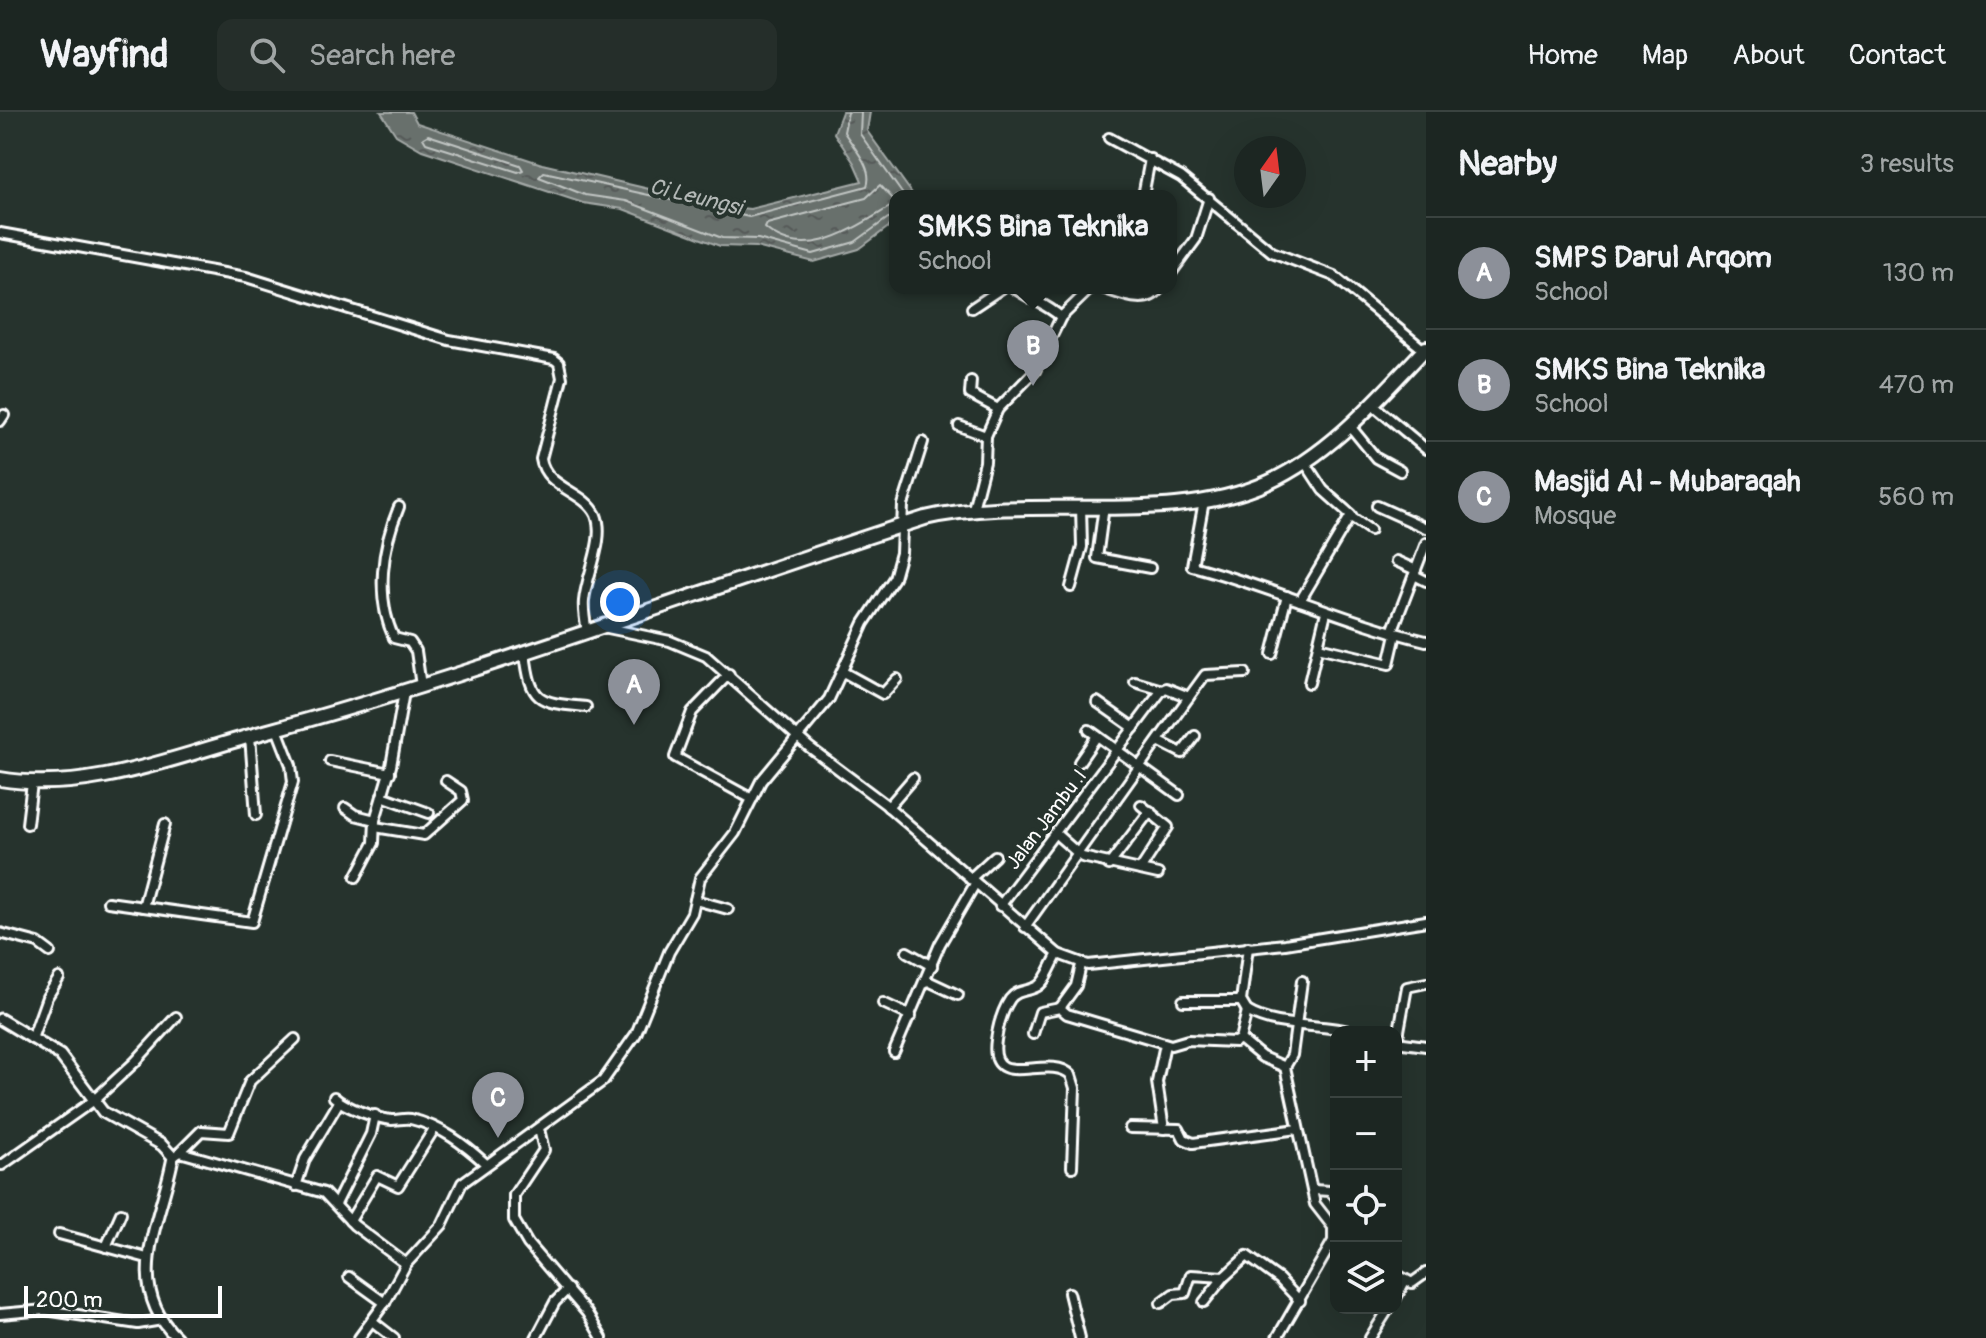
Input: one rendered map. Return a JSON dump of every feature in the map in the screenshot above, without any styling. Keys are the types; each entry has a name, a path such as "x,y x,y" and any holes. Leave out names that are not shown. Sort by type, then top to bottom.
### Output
{"main road":[{"path":"0,779 32,783 90,778 277,729 525,653 902,526 973,509 1204,501 1271,481 1304,461 1349,425 1425,349"}],"street":[{"path":"1109,138 1150,159 1209,198 1267,249 1334,276 1425,349"},
{"path":"1144,190 1150,159"},
{"path":"1177,265 1196,239 1209,198"},
{"path":"0,233 246,277 449,340 554,359 562,369 562,378 541,459 553,479 589,506 597,518 597,540 584,598 587,632"},
{"path":"972,308 993,294"},
{"path":"1022,294 1035,303 1045,304 1061,317"},
{"path":"973,509 985,462 986,436 998,409 1035,371 1061,317 1085,294"},
{"path":"1135,294 1151,298 1155,294"},
{"path":"971,381 970,394 998,409"},
{"path":"1372,404 1426,449"},
{"path":"1349,425 1376,458 1400,471"},
{"path":"959,426 986,436"},
{"path":"359,1338 385,1303 406,1264 442,1225 462,1183 585,1096 615,1066 642,1023 663,966 690,918 700,878 735,833 761,781 800,738 829,699 864,623 894,578 903,505 923,442"},
{"path":"1300,601 1351,517 1350,511 1317,483 1304,461"},
{"path":"1204,501 1192,566 1287,596 1326,612 1426,641"},
{"path":"1104,505 1097,558 1150,568"},
{"path":"1071,587 1082,547 1081,506"},
{"path":"1377,506 1426,528"},
{"path":"399,507 388,536 383,595 394,638 410,642 416,651 421,686"},
{"path":"1351,517 1370,530"},
{"path":"1318,647 1386,664 1392,662 1394,633 1426,544"},
{"path":"1396,561 1426,581"},
{"path":"1272,654 1287,596"},
{"path":"1309,683 1326,612"},
{"path":"603,627 689,648 729,674 800,738 888,807 1027,929 1058,954 1081,965 1248,947 1426,921"},
{"path":"525,653 529,685 536,696 551,704 586,707"},
{"path":"843,672 883,694 897,679"},
{"path":"1027,929 1205,675 1245,673"},
{"path":"729,674 692,712 675,757 752,799"},
{"path":"1135,682 1162,690 1166,688 1189,697"},
{"name":"Jalan Jambu .I","path":"1000,906 1162,690"},
{"path":"356,877 374,843 375,824 390,773 404,692"},
{"path":"1097,702 1134,728"},
{"path":"108,902 252,922 293,782 291,765 277,729"},
{"path":"1089,730 1143,766 1179,795"},
{"path":"250,736 256,815"},
{"path":"1079,762 1097,736"},
{"path":"1160,742 1182,753 1195,736"},
{"path":"330,761 390,773"},
{"path":"888,807 913,778"},
{"path":"345,808 375,824 424,835 463,800 461,791 446,781"},
{"path":"27,824 32,783"},
{"path":"382,796 429,813"},
{"path":"1140,870 1168,827 1141,805"},
{"path":"1109,865 1150,811"},
{"path":"143,907 165,824"},
{"path":"1056,834 1080,856 1158,874"},
{"path":"894,1052 972,882 995,856"},
{"path":"695,900 728,909"},
{"path":"0,933 38,943 50,952"},
{"path":"1248,947 1241,1001 1247,1011 1297,1025 1330,1026"},
{"path":"907,952 932,966"},
{"path":"1058,954 1039,984 1016,992 1009,1001 997,1029 994,1051 1000,1064 1009,1069 1055,1066 1071,1075 1075,1088 1072,1167"},
{"path":"1060,1008 1076,986 1081,965"},
{"path":"32,1039 47,997 59,978"},
{"path":"926,980 958,995"},
{"path":"1302,981 1292,1055 1285,1067 1319,1213 1330,1225"},
{"path":"1400,1026 1408,985 1426,983"},
{"path":"1183,1001 1241,1001"},
{"path":"883,1003 911,1016"},
{"path":"1033,1034 1040,1012 1060,1008 1077,1018 1165,1044 1240,1039 1262,1057 1285,1067"},
{"path":"1240,1039 1247,1011"},
{"path":"2,1165 93,1101 176,1017"},
{"path":"0,1019 71,1064 93,1101 115,1120 176,1154 324,1193 350,1221 406,1264"},
{"path":"177,1338 162,1320 148,1284 147,1258 176,1154 201,1131 229,1133 250,1081 295,1039"},
{"path":"1402,1043 1426,1046"},
{"path":"1164,1129 1157,1082 1165,1044"},
{"path":"296,1186 305,1159 336,1100 388,1120 411,1119 467,1145 486,1164"},
{"path":"336,1204 371,1134 375,1115"},
{"path":"1130,1128 1181,1130 1184,1139 1193,1143 1298,1129"},
{"path":"350,1221 377,1176 398,1186 434,1129"},
{"path":"539,1129 544,1150 514,1195 514,1220 528,1244 568,1289 602,1338"},
{"path":"1313,1190 1330,1191"},
{"path":"106,1247 121,1213"},
{"path":"59,1234 147,1258"},
{"path":"1277,1338 1332,1242"},
{"path":"1204,1302 1224,1277 1247,1256 1279,1279 1300,1301"},
{"path":"1402,1279 1412,1283 1426,1273"},
{"path":"1161,1303 1173,1294 1185,1293 1191,1275 1224,1277"},
{"path":"349,1277 385,1303"},
{"path":"1402,1287 1405,1281"},
{"path":"536,1338 555,1302 568,1289"},
{"path":"1069,1293 1080,1338"},
{"path":"0,1314 45,1310 138,1324 162,1320"},
{"path":"1370,1338 1385,1314"},
{"path":"372,1321 394,1338"}],"water":[{"path":"381,112 411,112 417,123 542,164 722,206 750,209 862,181 834,133 842,112 870,112 867,131 910,190 889,190 889,226 859,249 814,262 756,247 720,246 623,209 583,203 422,150 396,135"}],"place":[{"name":"SMKS Bina Teknika","path":"1033,386"},
{"name":"SMPS Darul Arqom","path":"634,725"},
{"name":"Masjid Al - Mubaraqah","path":"498,1138"}],"water label":[{"name":"Ci Leungsi","path":"696,196"}]}
